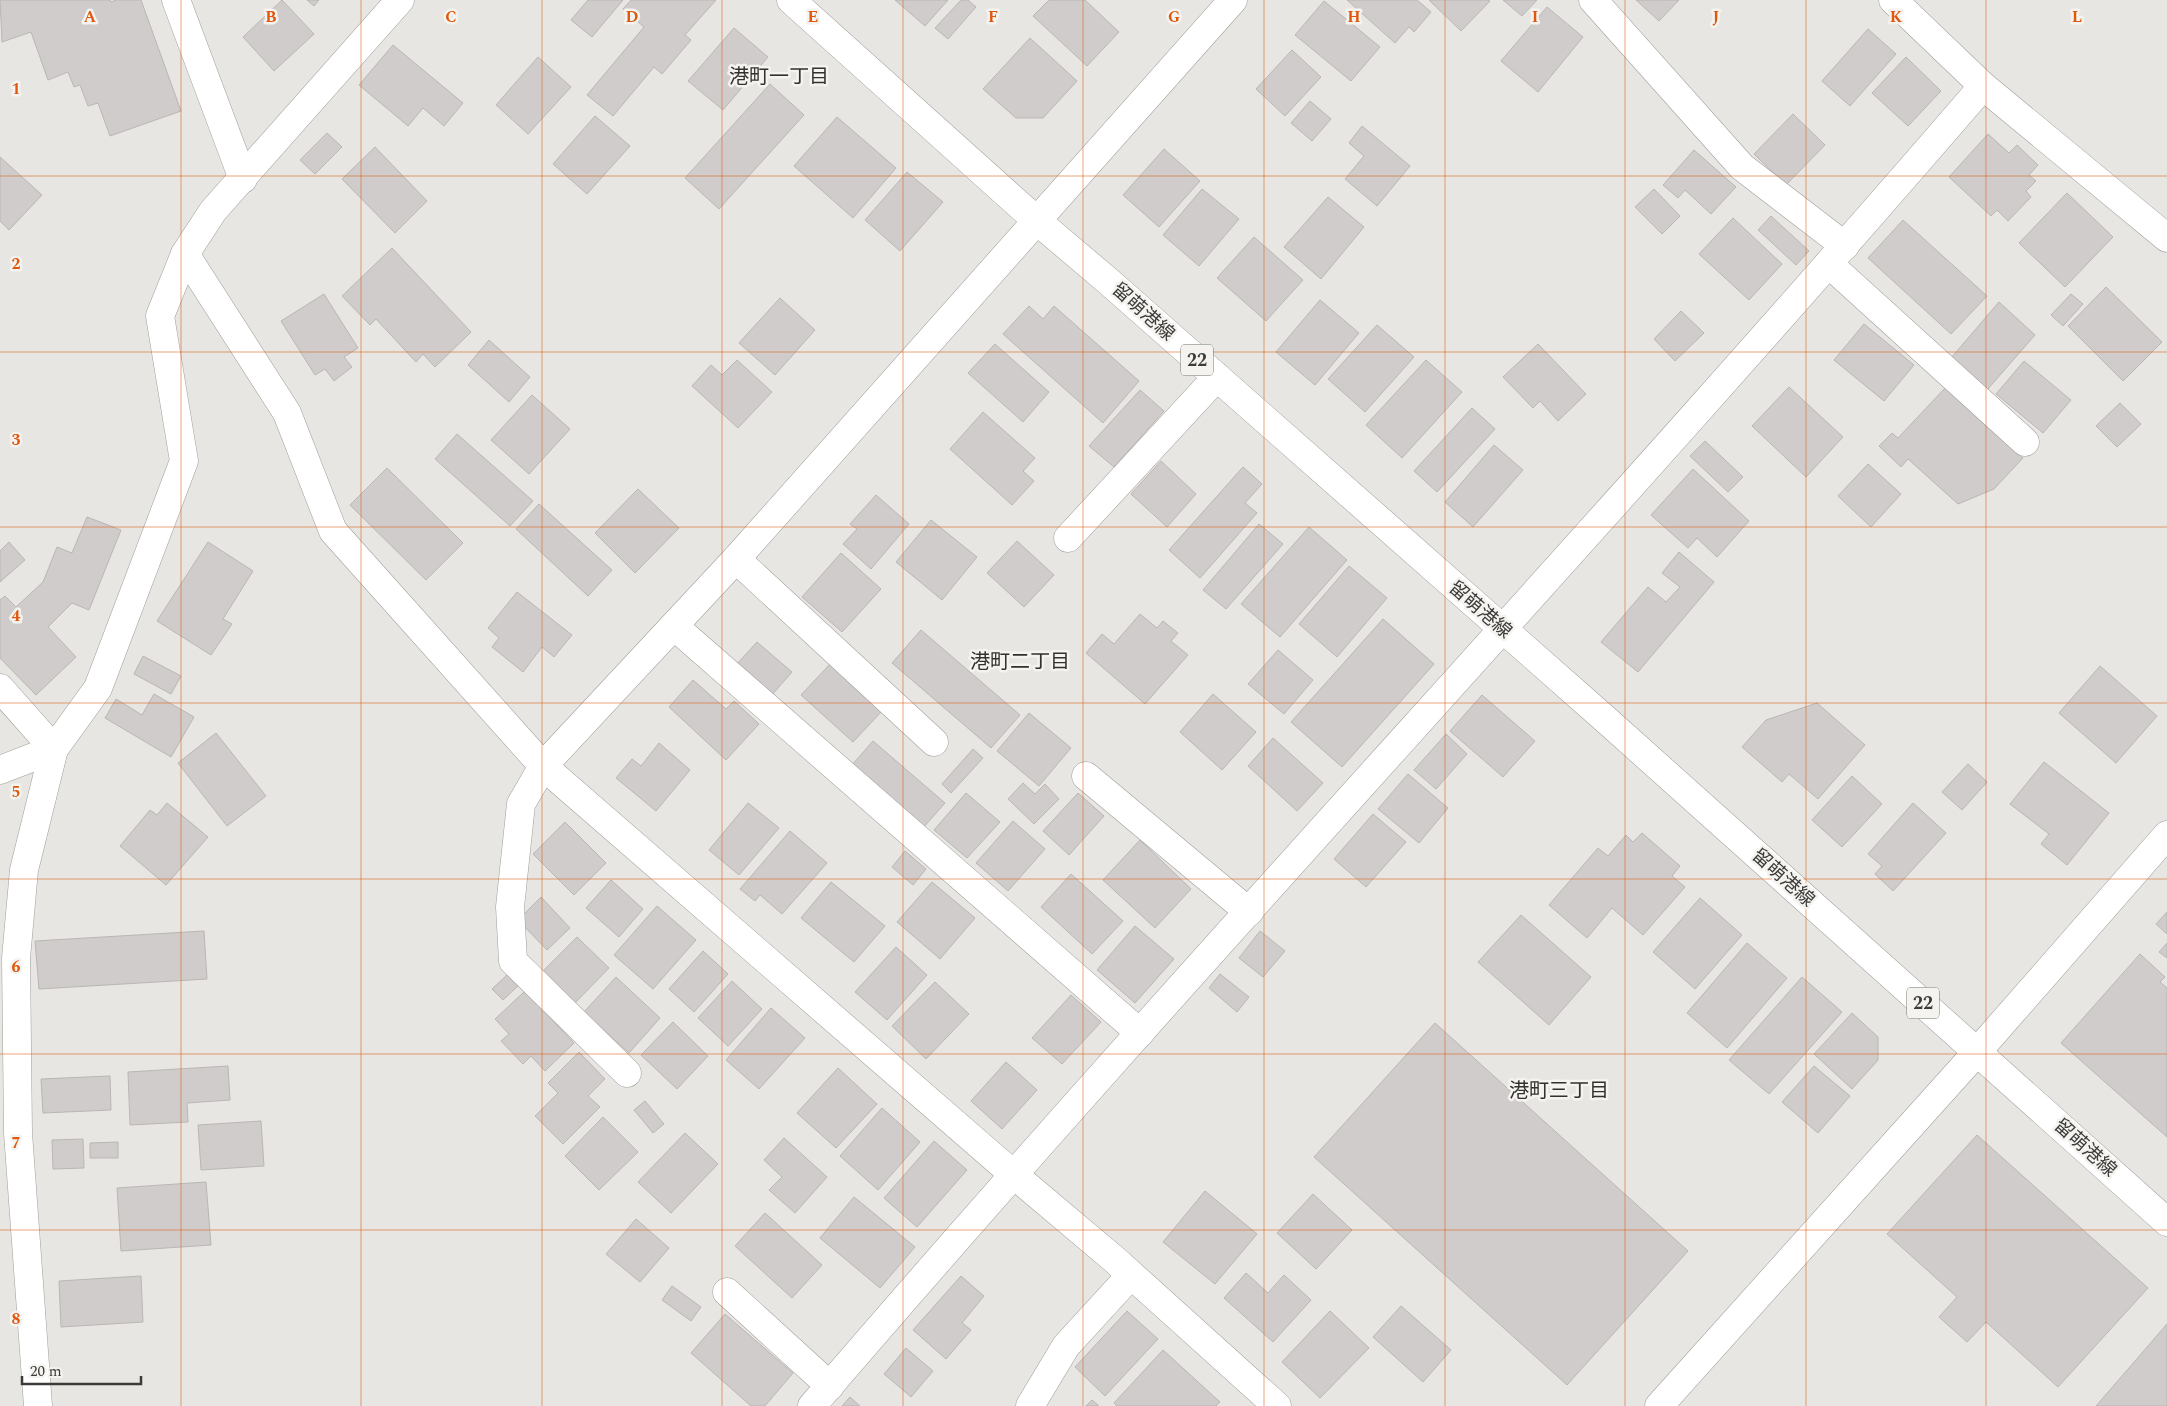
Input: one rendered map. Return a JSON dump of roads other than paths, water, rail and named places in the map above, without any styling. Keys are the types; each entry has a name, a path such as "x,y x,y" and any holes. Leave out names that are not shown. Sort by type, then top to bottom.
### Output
{"street":[{"path":"176,0 244,179"},
{"path":"38,1406 18,1133 16,958 24,870 54,749 98,688 184,461 160,316 186,254 213,211 244,179 400,0"},
{"name":"留萌港線","path":"791,0 1036,220 1108,281 1604,718 2167,1222"},
{"path":"627,1073 513,961 510,907 521,804 543,766 736,559 1233,0"},
{"path":"1594,0 1742,167 1837,255 2025,442"},
{"path":"1893,0 1983,86 2167,238"},
{"path":"812,1406 1013,1174 1503,630 1837,255 1983,86"},
{"path":"186,254 287,413 333,531 543,766 1059,1214 1123,1267 1277,1406"},
{"path":"1068,538 1217,377"},
{"path":"736,559 934,742"},
{"path":"674,626 1140,1033"},
{"path":"0,688 54,749"},
{"path":"0,770 54,749"},
{"path":"1086,776 1249,912"},
{"path":"1659,1406 1977,1052 2167,835"},
{"path":"1030,1406 1066,1346 1123,1267"},
{"path":"727,1292 830,1386"}],"district":[{"name":"港町一丁目","path":"779,77"},
{"name":"港町二丁目","path":"1020,662"},
{"name":"港町三丁目","path":"1559,1091"}]}
